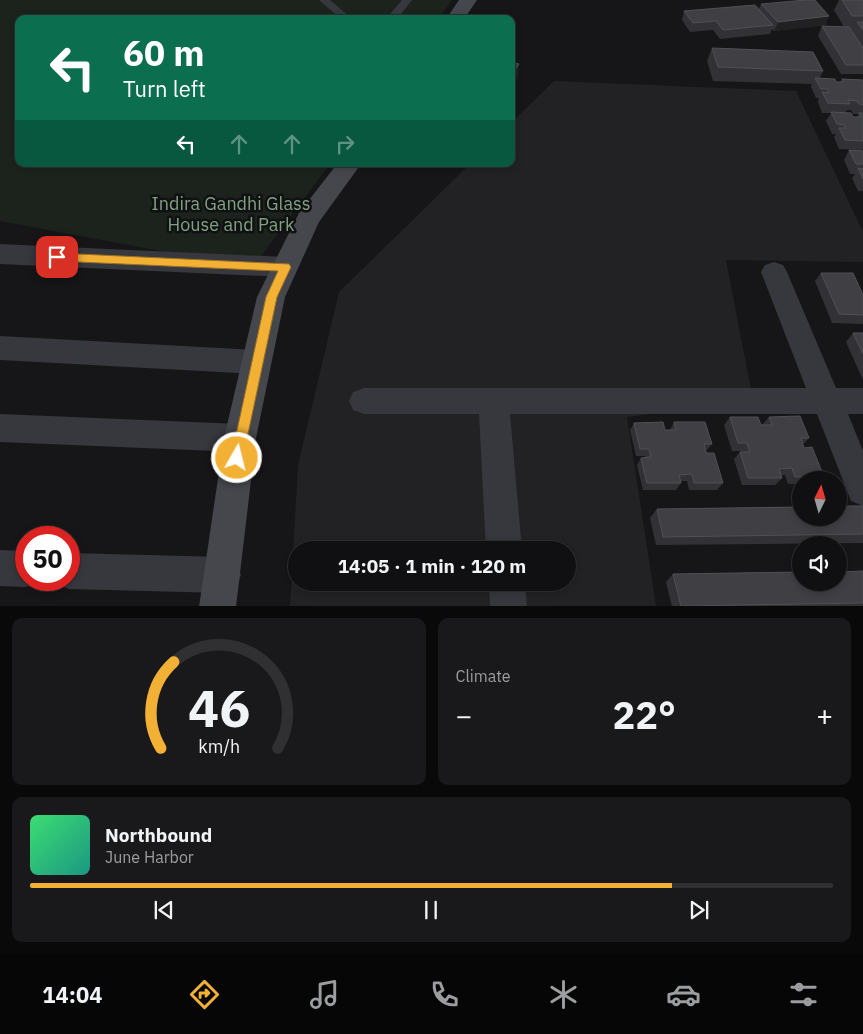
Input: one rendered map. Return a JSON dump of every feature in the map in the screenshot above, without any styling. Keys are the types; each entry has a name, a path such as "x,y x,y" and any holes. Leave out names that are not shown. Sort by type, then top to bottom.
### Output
{"main road":[{"path":"457,15 468,0"},
{"path":"220,591 240,438 271,297 308,219 347,167"}],"street":[{"path":"0,254 285,267"},
{"path":"774,272 863,490"},
{"path":"0,348 256,362"},
{"path":"364,401 863,401"},
{"path":"494,401 503,541"},
{"path":"0,428 240,438"},
{"path":"0,568 15,569"},
{"path":"80,572 220,591"},
{"path":"507,591 508,606"}],"lane":[{"path":"324,0 342,15"},
{"path":"394,15 407,0"}],"shaded area":[{"path":"554,81 796,91 863,232 863,262 726,260 753,400 627,417 656,606 290,606 291,591 576,591 576,541 294,541 298,465 339,292 467,167 515,167 515,119"}],"green space":[{"name":"Indira Gandhi Glass House and Park","path":"0,0 452,0 441,15 15,15 15,167 328,167 252,268 0,221"}],"building":[{"path":"815,0 829,16 778,22 761,4"},
{"path":"842,0 863,0 863,16 852,16"},
{"path":"755,5 773,25 723,30 716,21 693,23 684,11"},
{"path":"857,22 863,22 863,30"},
{"path":"822,26 849,27 863,48 863,65 846,65"},
{"path":"712,48 813,52 823,71 718,67"},
{"path":"815,78 835,79 836,82 844,82 842,79 863,80 863,105 857,101 848,100 850,104 828,103 822,92 829,93 827,89 821,89"},
{"path":"831,112 851,113 853,117 861,117 859,113 863,113 863,141 845,140 839,128 846,128 844,125 837,124"},
{"path":"849,150 863,151 863,164 856,164"},
{"path":"858,168 863,169 863,179"},
{"path":"821,273 853,273 863,295 863,315 839,314"},
{"path":"853,333 863,333 863,354"},
{"path":"800,416 809,438 801,438 804,448 812,447 822,471 793,471 792,468 779,469 782,478 748,478 740,452 750,452 747,443 738,443 730,417 758,417 761,425 772,425 769,417"},
{"path":"663,422 665,430 676,430 674,422 705,422 712,444 704,444 706,453 714,453 723,483 694,483 692,474 679,475 681,483 647,483 641,458 651,457 649,449 640,449 634,423"},
{"path":"848,506 863,506 863,534 663,537 657,509 792,507 792,526 848,526"},
{"path":"863,571 863,603 681,606 673,574 792,572 792,591 847,591 847,572"}],"route":[{"path":"57,257 285,267 271,297 237,458"}]}
